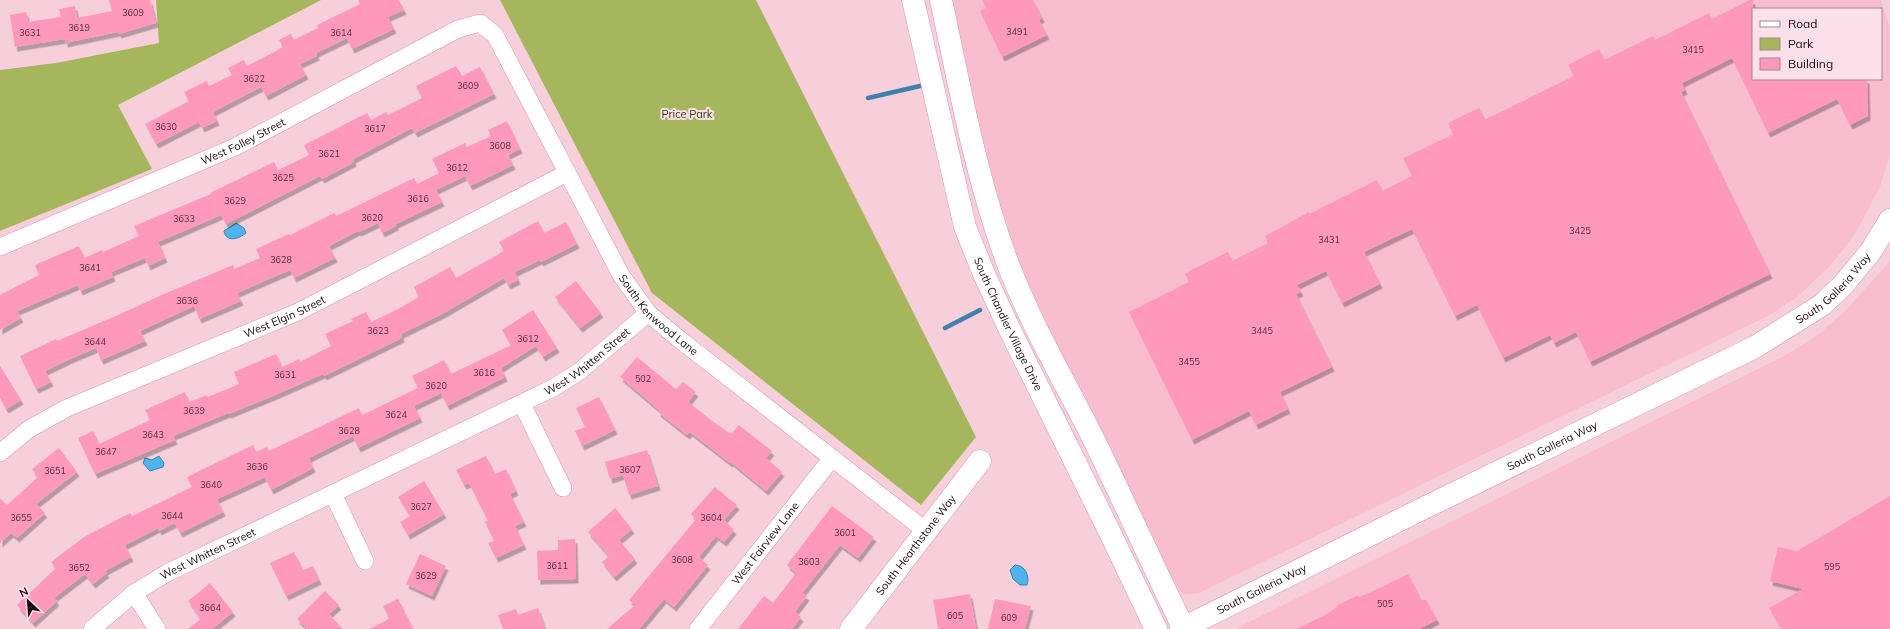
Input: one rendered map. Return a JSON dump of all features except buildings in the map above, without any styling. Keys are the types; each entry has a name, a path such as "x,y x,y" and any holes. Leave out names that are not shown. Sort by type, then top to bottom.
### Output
{"street":[{"name":"South Chandler Village Drive","path":"913,0 965,227 984,274 1008,326 1114,539 1156,629"},
{"path":"941,0 977,163 992,216 1009,265 1031,315 1091,435 1183,629"},
{"name":"South Kenwood Lane","path":"480,24 495,35 621,275 648,313 679,340 926,532"},
{"name":"West Folley Street","path":"0,247 235,147 458,29 480,24"},
{"name":"West Elgin Street","path":"0,453 29,429 67,408 298,312 567,173"},
{"name":"South Galleria Way","path":"1183,629 1435,503 1755,347 1822,305 1843,285 1871,251 1890,220"},
{"name":"West Whitten Street","path":"92,629 134,593 167,573 553,388 580,371 648,313"},
{"path":"522,404 563,488"},
{"name":"West Fairview Lane","path":"698,629 832,458"},
{"name":"South Hearthstone Way","path":"851,629 980,461"},
{"path":"333,494 365,561"},
{"path":"134,593 157,629"}],"shaded area":[{"path":"950,0 1881,0 1890,28 1890,155 1880,187 1856,232 1843,250 1829,267 1797,297 1768,316 1199,593 1182,593 1167,571 1009,245 993,192"},
{"path":"1890,261 1890,629 1235,629 1784,356 1819,334 1845,311"}],"green space":[{"path":"156,0 321,0 118,105 152,169 0,231 0,70 56,63 159,43"},
{"name":"Price Park","path":"500,0 756,0 976,437 921,505 652,293"}],"water":[{"path":"236,223 244,228 246,233 233,239 227,237 224,231"},
{"path":"159,456 164,463 163,467 150,471 143,463 145,458 152,460"},
{"path":"1015,565 1019,565 1026,572 1028,578 1027,585 1020,585 1013,579 1010,570"}],"waterway":[{"path":"868,98 920,86"},
{"path":"945,328 980,310"}]}
